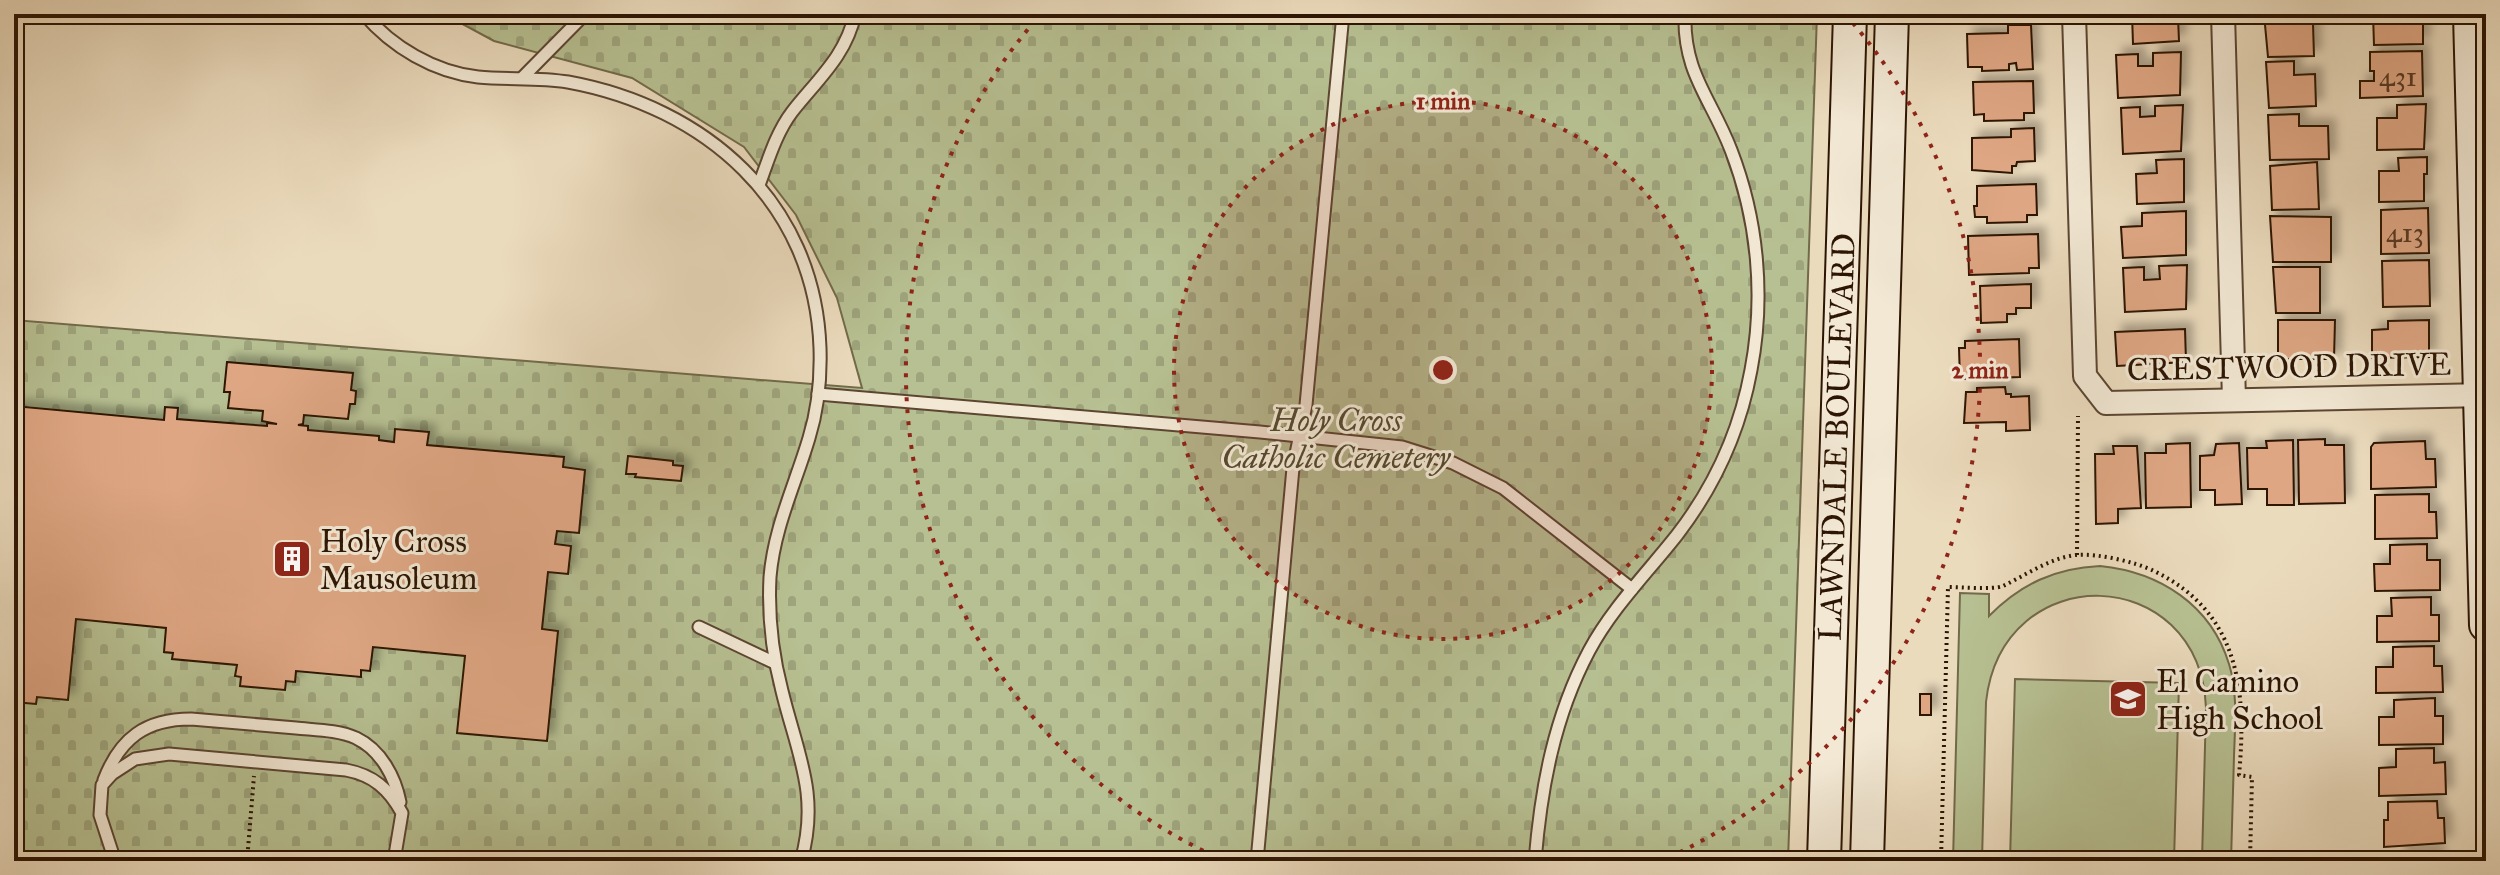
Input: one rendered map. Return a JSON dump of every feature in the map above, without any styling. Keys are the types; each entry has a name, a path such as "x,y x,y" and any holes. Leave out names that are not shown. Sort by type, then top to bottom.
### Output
{"street":[{"name":"LAWNDALE BOULEVARD","path":"1824,861 1850,14"},
{"name":"LAWNDALE BOULEVARD","path":"1867,861 1892,14"},
{"name":"CRESTWOOD DRIVE","path":"2074,14 2085,376 2106,403 2482,395"},
{"path":"2223,14 2234,400"},
{"path":"2470,14 2486,625"}],"lane":[{"path":"364,14 387,38 438,67 477,77 583,85 646,103 704,135 724,151 759,185 796,247 811,289 818,327 818,394 810,435 775,543 769,604 775,663 808,783 809,824 801,861"},
{"path":"522,78 585,14"},
{"path":"759,185 784,126 792,112 829,70 848,37 855,14"},
{"path":"1257,861 1291,484 1306,405 1343,14"},
{"path":"1535,861 1544,785 1561,716 1590,650 1632,589 1678,533 1716,474 1743,407 1756,338 1758,273 1749,209 1730,147 1691,69 1686,50 1685,14"},
{"path":"818,394 1390,445 1453,463 1503,488 1632,589"},
{"path":"699,627 775,663"},
{"path":"115,861 100,815 102,785 127,741 155,723 172,719 327,731 356,738 371,748 392,777 402,813 394,861"},
{"path":"102,785 123,765 146,756 169,754 255,762 356,772 379,783 396,801 402,813"}],"path":[{"path":"2077,555 2078,416"},
{"path":"1941,861 1948,587 2001,587 2034,569 2077,555 2122,559 2174,580 2197,599 2220,628 2233,656 2241,689 2239,775 2252,777 2250,861"},
{"path":"247,861 255,762"}],"green space":[{"name":"Holy Cross Catholic Cemetery","path":"444,14 1817,14 1788,861 14,861 14,320 862,388 837,298 796,215 744,147 632,78 494,41"},
{"path":"2100,566 2143,576 2180,595 2210,625 2221,643 2232,675 2235,698 2231,861 2202,861 2206,708 2195,660 2171,625 2138,604 2100,596 2061,602 2026,621 2000,655 1986,702 1982,861 1953,861 1960,593 1989,594 1989,616 2014,595 2040,580 2068,570"},
{"path":"2015,679 2179,683 2174,861 2010,861"}],"building":[{"path":"2132,14 2180,14 2179,41 2133,44"},
{"path":"2264,14 2293,14 2294,24 2313,24 2314,56 2268,57"},
{"path":"2373,14 2423,14 2423,44 2374,45"},
{"path":"2008,25 2031,25 2033,69 2017,70 2016,63 2009,64 2009,70 1982,71 1982,67 1968,67 1967,34 2008,33"},
{"path":"2422,51 2423,96 2360,98 2360,81 2374,81 2374,71 2370,71 2370,52"},
{"path":"2181,52 2180,95 2118,98 2116,55 2138,54 2138,66 2153,66 2153,53"},
{"path":"2294,61 2294,75 2315,74 2316,106 2269,108 2266,62"},
{"path":"2033,81 2034,113 2024,113 2024,120 1984,121 1984,114 1974,115 1973,82"},
{"path":"2426,104 2424,149 2377,150 2377,118 2397,118 2397,105"},
{"path":"2183,105 2181,151 2123,154 2121,108 2140,107 2140,117 2155,116 2155,106"},
{"path":"2299,114 2299,126 2328,126 2329,159 2270,160 2268,115"},
{"path":"2034,128 2035,161 2017,162 2016,166 2012,166 2012,173 1972,170 1972,138 2011,137 2011,129"},
{"path":"2427,157 2424,201 2379,202 2379,171 2399,171 2398,158"},
{"path":"2184,159 2184,202 2137,204 2136,174 2157,173 2156,160"},
{"path":"2317,162 2319,209 2272,210 2270,166"},
{"path":"2036,184 2037,215 2027,215 2027,222 1987,223 1987,217 1975,217 1977,186"},
{"path":"2428,208 2429,253 2381,254 2381,210"},
{"path":"2186,211 2186,255 2123,258 2121,227 2142,226 2142,213"},
{"path":"2270,216 2331,217 2331,262 2273,262"},
{"path":"2038,234 2039,268 2029,268 2029,273 1969,275 1968,236"},
{"path":"2429,260 2430,306 2383,307 2382,261"},
{"path":"2187,265 2186,309 2125,312 2123,268 2144,267 2144,280 2160,279 2159,266"},
{"path":"2273,267 2320,267 2320,313 2276,313"},
{"path":"2031,284 2031,308 2016,308 2016,314 2007,314 2007,322 1981,323 1980,286"},
{"path":"2278,320 2335,320 2334,359 2278,359"},
{"path":"2429,320 2429,357 2372,358 2372,330 2388,329 2388,321"},
{"path":"2185,329 2186,362 2117,366 2115,332"},
{"path":"2019,339 2020,377 1960,379 1959,348 1965,348 1965,341"},
{"name":"Holy Cross Mausoleum","path":"227,362 353,373 351,390 356,391 355,404 350,404 348,419 304,415 303,424 298,425 308,426 308,430 379,436 379,440 394,442 395,429 429,432 427,445 564,457 563,467 585,470 579,533 557,531 555,544 571,546 568,574 548,572 542,629 558,631 547,741 457,733 465,656 373,647 370,671 361,670 361,677 296,671 295,682 286,681 285,690 240,686 241,677 235,676 237,665 172,659 173,653 164,652 166,628 76,619 68,700 37,697 36,704 14,702 14,406 164,420 165,407 178,408 177,419 267,426 267,423 277,424 262,421 263,411 228,408 230,392 224,392"},
{"path":"2005,387 2006,394 2011,394 2011,397 2029,396 2030,430 2006,431 2006,422 1964,423 1966,392 1977,392 1977,388"},
{"path":"2325,439 2325,445 2344,445 2345,503 2299,504 2298,440"},
{"path":"2293,440 2294,505 2267,505 2267,489 2248,489 2247,448 2267,448 2266,441"},
{"path":"2425,441 2426,459 2435,459 2436,487 2371,489 2371,447 2374,443"},
{"path":"2190,443 2191,507 2146,508 2145,453 2166,453 2166,444"},
{"path":"2239,443 2242,504 2215,505 2215,490 2200,490 2200,456 2214,455 2216,444"},
{"path":"2113,446 2137,446 2141,508 2118,509 2118,523 2096,524 2095,454 2114,454"},
{"path":"628,456 673,461 673,465 683,466 681,481 626,474"},
{"path":"2429,494 2429,512 2436,512 2437,538 2375,539 2375,495"},
{"path":"2427,544 2427,560 2440,560 2440,590 2375,591 2374,564 2390,564 2390,545"},
{"path":"2431,597 2431,615 2439,615 2439,641 2377,642 2377,616 2392,616 2391,598"},
{"path":"2434,646 2434,666 2442,666 2443,692 2376,693 2376,667 2393,667 2393,647"},
{"path":"1920,694 1931,694 1931,715 1920,715"},
{"path":"2435,698 2435,716 2443,716 2443,744 2379,745 2379,717 2394,717 2394,700"},
{"path":"2434,748 2434,763 2445,762 2446,794 2379,796 2379,768 2396,767 2396,749"},
{"path":"2437,801 2438,818 2444,818 2445,843 2384,847 2388,802"},
{"path":"2399,851 2437,851 2437,861 2399,861"}],"place":[{"name":"Holy Cross Mausoleum","path":"292,559"},
{"name":"El Camino High School","path":"2128,699"}]}
